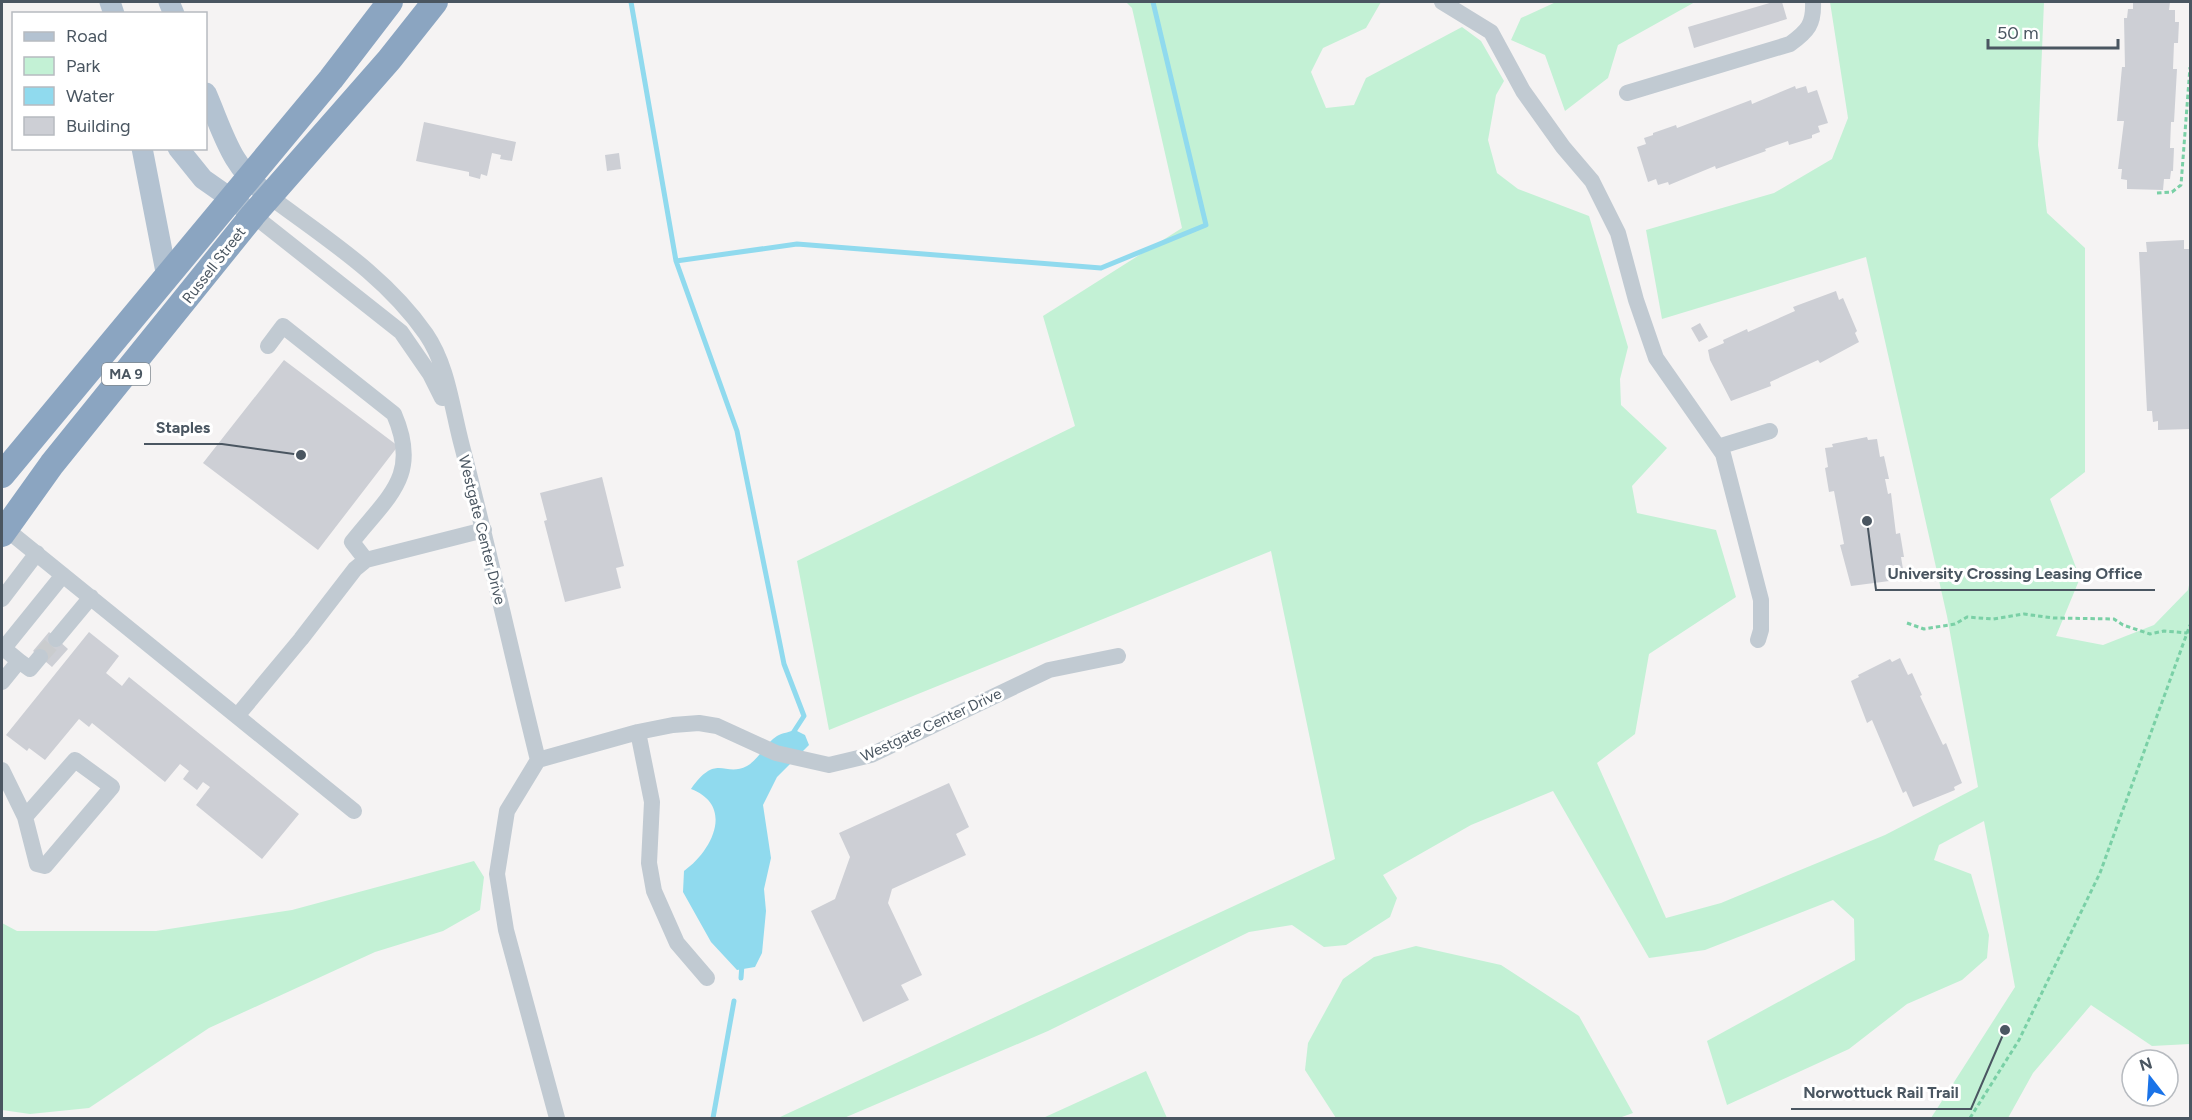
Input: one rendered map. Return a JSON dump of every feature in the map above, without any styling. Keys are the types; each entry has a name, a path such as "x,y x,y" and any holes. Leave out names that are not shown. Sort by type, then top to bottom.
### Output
{"highway":[{"name":"Russell Street","path":"2,475 331,79 390,2"},
{"name":"Russell Street","path":"4,532 52,464 261,205 389,60 435,2"}],"main road":[{"path":"207,95 236,164 240,189"},
{"path":"142,150 166,277"},
{"path":"180,150 203,179 240,189 261,205"}],"street":[{"path":"1442,2 1491,32 1523,91 1563,147 1592,181 1618,233 1636,300 1656,358 1723,454 1761,600 1761,630 1758,640"},
{"path":"1627,93 1790,44 1803,35 1814,19 1813,2"},
{"name":"Westgate Center Drive","path":"261,205 400,332 430,374 461,443"},
{"name":"Westgate Center Drive","path":"261,205 343,249 410,312 436,351 484,530 538,760 638,732 699,723 717,726 776,753 806,762 829,765 871,755 1049,670 1118,657"},
{"path":"268,346 282,326 393,414 402,433 405,460 395,487 351,542 366,560"},
{"path":"1718,447 1770,431"},
{"path":"237,716 302,639 355,569 366,560 484,530"},
{"path":"4,532 37,554 91,597 354,811"},
{"path":"2,599 37,554"},
{"path":"40,657 30,669 3,647 63,575"},
{"path":"56,639 91,597"},
{"path":"2,682 19,661"},
{"path":"638,732 652,802 649,863 654,891 677,943 706,978"},
{"path":"2,770 25,817 37,864 45,866 112,786 75,760 25,817"},
{"path":"538,760 507,811 497,874 506,930 557,1119"}],"path":[{"path":"2157,193 2172,192 2181,184 2190,67"},
{"path":"1906,622 1924,629 1955,624 1967,617 1993,619 2024,614 2053,618 2114,619 2123,625 2150,634 2164,631 2188,633"},
{"path":"1970,1119 2019,1040 2100,873 2190,625"}],"green space":[{"path":"1126,2 1381,2 1366,28 1323,48 1311,72 1326,108 1354,105 1366,78 1462,27 1481,41 1504,81 1496,95 1488,140 1497,173 1518,189 1589,216 1628,347 1620,379 1621,405 1667,448 1632,486 1637,513 1716,530 1736,597 1649,654 1635,734 1597,763 1666,918 1721,903 1885,835 1978,787 1947,616 1866,257 1662,319 1646,230 1774,193 1832,159 1848,118 1830,2 2044,2 2038,145 2047,213 2085,248 2085,472 2050,499 2080,578 2056,636 2103,645 2154,625 2188,590 2190,580 2190,1044 2152,1046 2091,1005 2033,1073 2008,1118 1931,1118 2015,987 1984,821 1939,845 1934,860 1971,874 1989,935 1987,958 1962,980 1907,1004 1849,1049 1727,1105 1707,1041 1855,960 1854,919 1833,900 1705,950 1649,958 1553,791 1471,825 1383,875 1397,898 1390,917 1346,945 1324,947 1292,925 1249,932 1048,1031 844,1118 778,1118 1335,859 1271,551 829,730 797,561 1075,426 1043,316 1182,228 1132,8"},
{"path":"1556,2 1695,2 1618,45 1608,78 1565,111 1545,55 1511,40 1521,18"},
{"path":"474,861 484,877 480,910 443,931 375,952 209,1028 89,1108 30,1114 2,1110 2,923 17,931 156,931 292,910"},
{"path":"1416,946 1501,965 1579,1016 1633,1113 1619,1118 1336,1118 1305,1070 1308,1043 1343,979 1374,957"},
{"path":"1146,1071 1167,1118 1043,1118"}],"water":[{"path":"795,730 805,735 809,745 777,777 763,805 771,858 764,889 766,911 762,953 755,967 737,970 711,942 683,892 684,871 703,852 710,841 716,817 712,806 704,797 691,789 707,771 720,768 739,769 747,766 777,736"}],"building":[{"path":"1773,2 1782,2 1787,19 1694,48 1688,27"},
{"path":"2133,2 2170,2 2169,10 2175,10 2175,22 2179,22 2178,43 2174,43 2173,69 2177,69 2174,122 2171,122 2170,148 2174,148 2173,171 2171,171 2170,179 2164,179 2163,190 2127,189 2127,180 2121,179 2122,169 2118,169 2124,121 2117,121 2122,67 2125,67 2124,18 2127,18 2128,9 2133,9"},
{"path":"1795,86 1796,89 1806,86 1808,93 1817,90 1828,123 1818,126 1820,132 1812,135 1812,138 1789,145 1788,141 1716,169 1715,166 1669,185 1668,182 1658,185 1656,179 1648,182 1637,147 1646,144 1644,138 1751,100 1752,104"},
{"path":"424,122 516,142 512,161 500,159 501,155 492,153 487,176 481,174 480,179 469,176 469,172 416,161"},
{"path":"619,153 621,169 607,171 605,155"},
{"path":"2184,240 2184,249 2190,249 2190,429 2158,430 2158,421 2153,422 2152,411 2147,411 2139,252 2147,252 2146,242"},
{"path":"1836,291 1839,300 1843,298 1857,331 1855,333 1859,342 1820,363 1818,360 1770,382 1771,386 1731,401 1710,360 1708,350 1747,329 1748,332 1795,311 1793,307"},
{"path":"1700,323 1708,337 1699,342 1691,328"},
{"path":"284,360 398,446 318,550 203,463"},
{"path":"1867,437 1868,440 1877,439 1880,457 1884,456 1889,479 1885,479 1888,494 1891,493 1896,534 1900,533 1904,575 1896,576 1897,580 1851,586 1840,545 1844,544 1834,491 1829,492 1825,468 1828,467 1825,448 1833,447 1832,444"},
{"path":"602,477 624,566 616,568 621,588 565,602 544,521 547,520 540,493"},
{"path":"49,632 68,649 52,667 33,651"},
{"path":"89,632 119,656 106,673 122,686 129,677 299,814 262,859 196,805 210,787 203,782 197,790 183,779 189,771 180,764 165,782 92,723 89,727 79,719 45,760 29,748 27,751 6,735"},
{"path":"1900,658 1908,675 1912,673 1922,695 1920,696 1943,745 1946,743 1962,783 1954,787 1955,790 1913,807 1906,791 1903,793 1872,720 1867,723 1851,681 1890,659 1892,662"},
{"path":"949,783 969,827 956,834 966,855 892,889 888,903 922,975 901,985 909,1000 863,1022 811,911 835,899 850,857 839,833"}],"waterway":[{"path":"631,2 676,261 737,431 784,664 804,716 791,736"},
{"path":"676,261 797,244 1101,268 1206,225 1153,2"},
{"path":"741,978 742,964"},
{"path":"713,1118 734,1001"}],"tunnel":[{"path":"40,657 56,639"}],"place":[{"name":"Staples","path":"301,455"},
{"name":"University Crossing Leasing Office","path":"1867,521"},
{"name":"Norwottuck Rail Trail","path":"2005,1030"}]}
